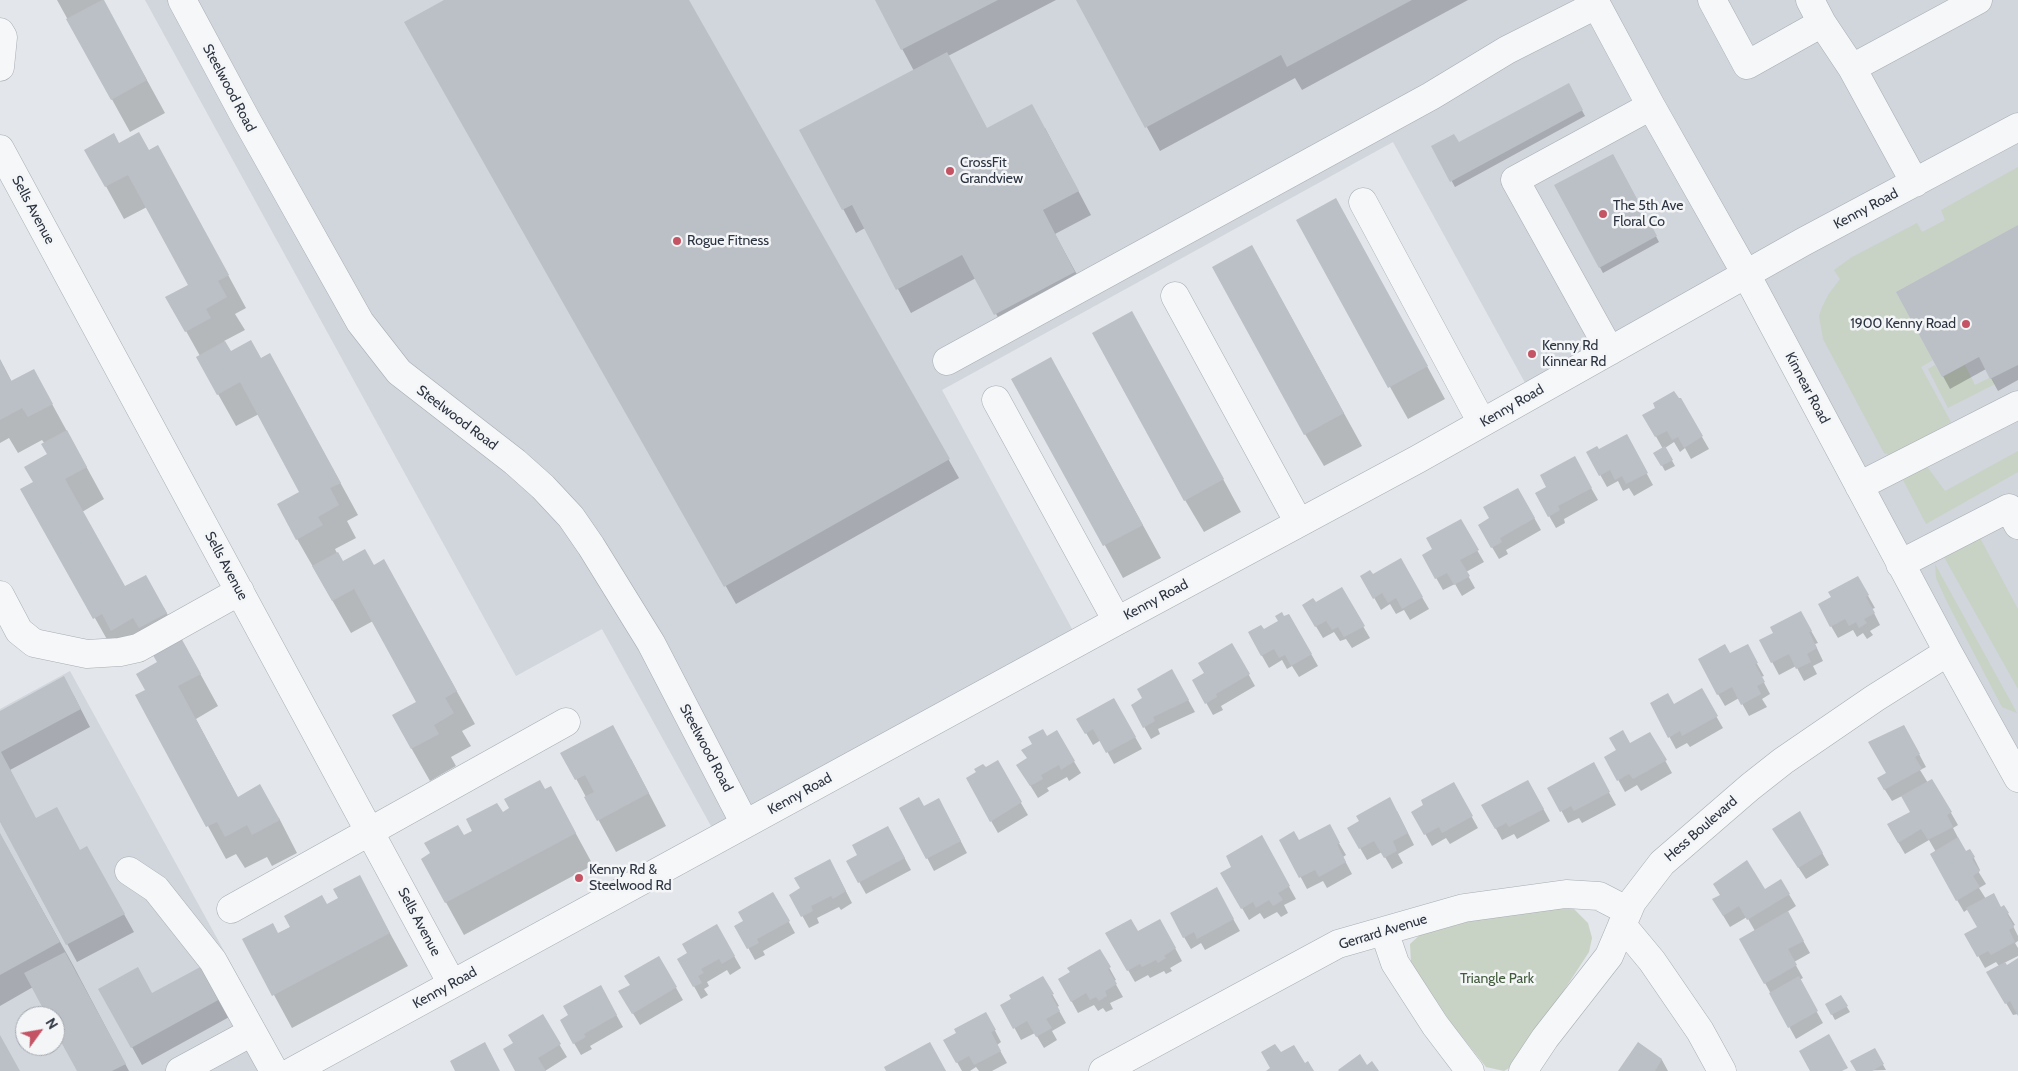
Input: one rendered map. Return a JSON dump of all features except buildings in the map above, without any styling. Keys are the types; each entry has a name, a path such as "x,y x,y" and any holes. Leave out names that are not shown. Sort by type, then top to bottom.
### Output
{"street":[{"name":"Steelwood Road","path":"182,0 246,119 360,322 399,372 515,462 544,487 571,517 591,546 650,643 745,824"},
{"path":"1712,0 1747,65 1816,11 1852,68 1915,183"},
{"path":"1852,68 1978,0"},
{"path":"947,361 1431,96 1507,50 1595,2"},
{"name":"Kinnear Road","path":"1595,2 1651,106 1746,274 1948,652 2010,745 2018,778"},
{"path":"0,32 3,37 0,67"},
{"path":"1610,351 1514,180 1651,106"},
{"name":"Kenny Road","path":"293,1071 1482,423 1746,274 2018,127"},
{"name":"Sells Avenue","path":"3,160 240,591 452,984"},
{"path":"1363,202 1482,423"},
{"path":"1175,296 1299,523"},
{"path":"996,400 1117,621"},
{"path":"1859,486 2018,405"},
{"path":"1900,564 2009,508 2018,525"},
{"path":"0,595 19,631 34,643 87,654 120,652 138,648 240,591"},
{"name":"Hess Boulevard","path":"1523,1071 1545,1038 1609,956 1632,902 1662,863 1783,761 1874,698 1948,652"},
{"path":"231,909 566,722"},
{"path":"129,871 156,889 213,961 274,1071"},
{"name":"Gerrard Avenue","path":"1103,1071 1338,944 1464,908 1566,894 1599,896 1625,918"},
{"path":"1625,918 1700,1030 1722,1071"},
{"path":"1384,931 1395,963 1435,1025 1470,1071"},
{"path":"180,1071 252,1032"}],"shaded area":[{"path":"145,0 2018,0 2018,770 1748,270 1529,390 1393,142 942,390 1077,638 716,835 602,629 516,676"},
{"path":"70,671 289,1069 286,1071 0,1071 0,709"}],"green space":[{"path":"2018,167 2018,225 1896,292 1933,360 1921,367 1951,422 1895,453 1890,455 1884,453 1823,339 1819,316 1828,295 1840,279 1834,270 1852,257 1917,223 1922,232 1945,220 1941,210"},
{"path":"1935,365 1942,377 1965,365 1975,385 1989,378 1995,384 1948,408 1928,369"},
{"path":"2018,451 2018,472 1926,524 1902,478 1925,467 1928,468 1945,491"},
{"path":"1980,538 2018,609 2018,689 1944,557"},
{"path":"1935,564 2017,713 2002,707 1947,602 1936,578"},
{"name":"Triangle Park","path":"1549,907 1574,909 1588,923 1592,938 1589,952 1516,1064 1504,1071 1486,1067 1451,1023 1411,963 1410,944 1422,933 1466,921"}],"place":[{"name":"CrossFit Grandview","path":"950,171"},
{"name":"The 5th Ave Floral Co","path":"1603,214"},
{"name":"Rogue Fitness","path":"677,241"},
{"name":"1900 Kenny Road","path":"1966,324"},
{"name":"Kenny Rd Kinnear Rd","path":"1532,354"},
{"name":"Kenny Rd & Steelwood Rd","path":"579,878"}]}
